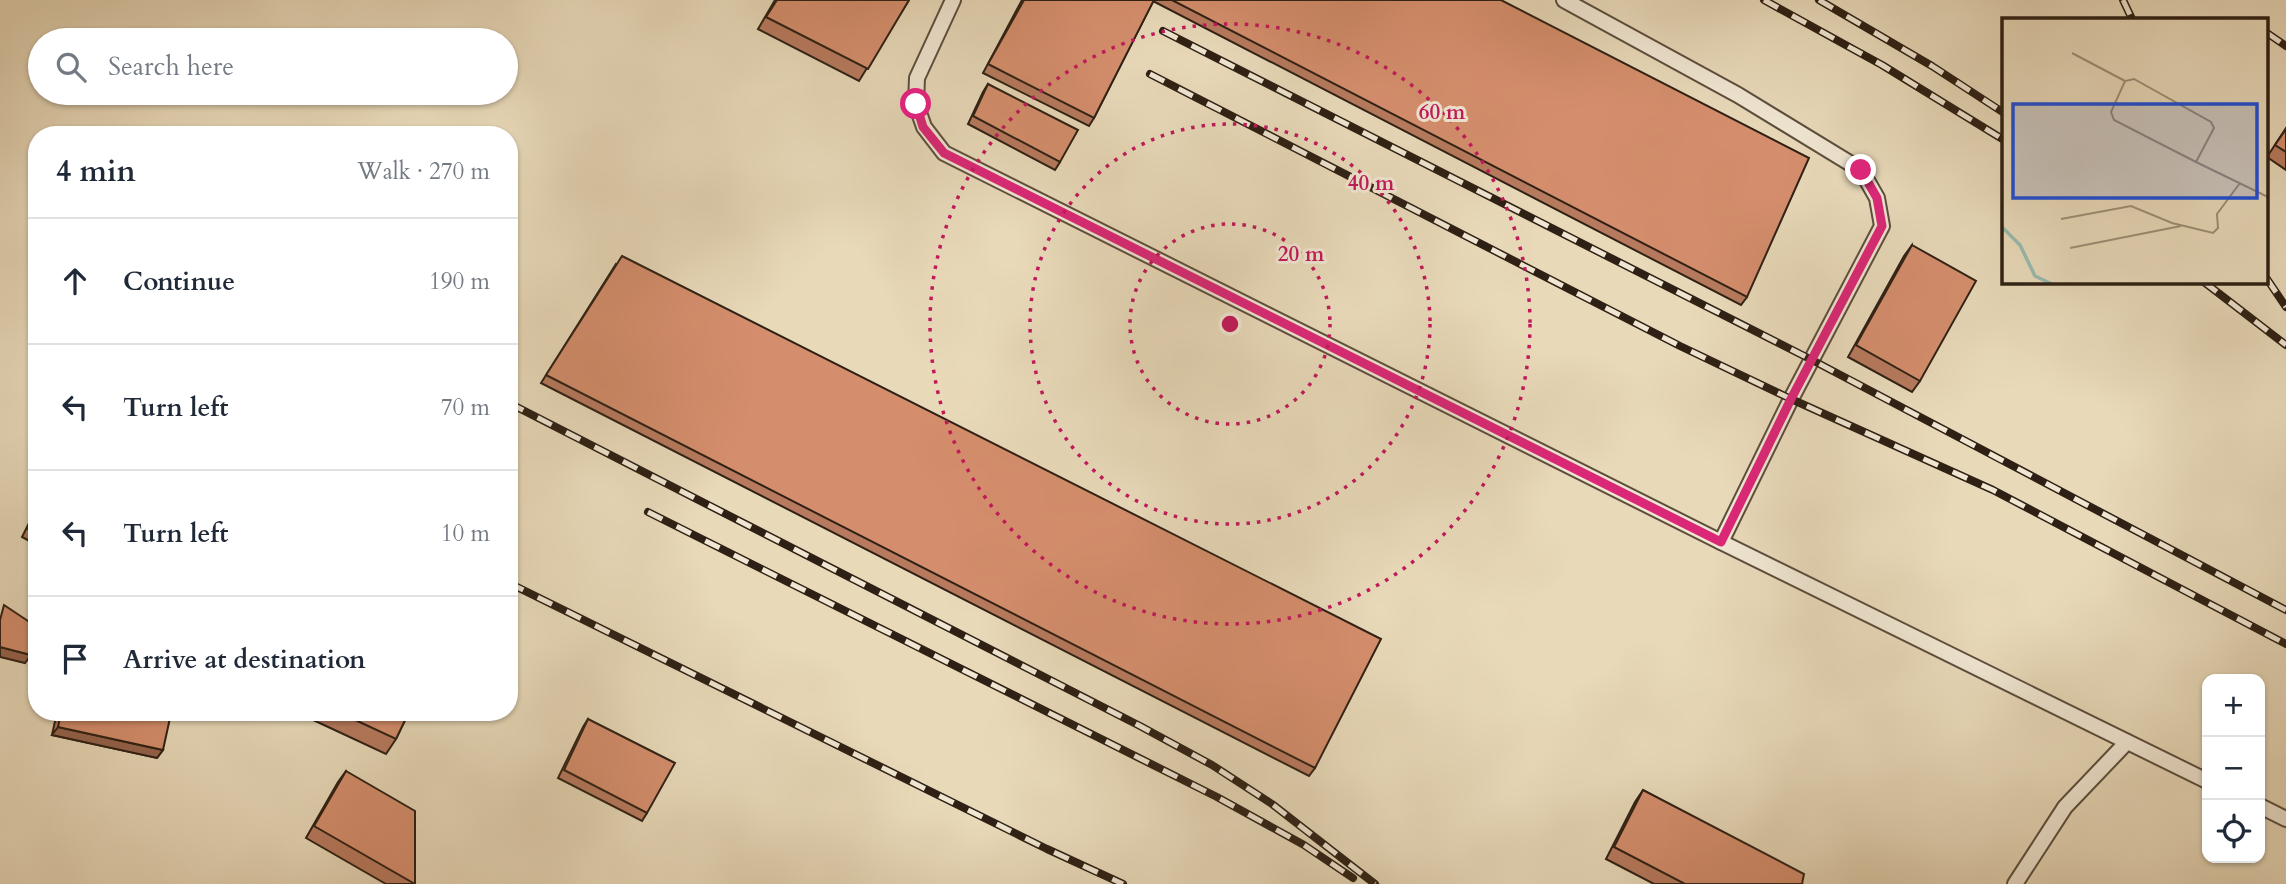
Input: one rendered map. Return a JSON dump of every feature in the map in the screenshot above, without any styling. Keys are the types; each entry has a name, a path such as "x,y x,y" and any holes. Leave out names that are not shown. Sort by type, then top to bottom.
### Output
{"lane":[{"path":"953,0 917,78 916,104 923,127 944,153 1721,542 2202,779"},
{"path":"1564,0 1738,95 1861,170 1877,198 1882,226 1791,399 1721,542"},
{"path":"2015,884 2065,807 2127,742"},
{"path":"2265,808 2286,819"}],"building":[{"path":"777,0 909,0 868,69 766,17"},
{"path":"1024,0 1154,0 1094,118 988,64"},
{"path":"1172,0 1501,0 1809,158 1747,297"},
{"path":"988,84 1078,130 1060,162 973,116"},
{"path":"2286,129 2286,152 2275,145"},
{"path":"1912,245 1976,281 1920,381 1856,345"},
{"path":"622,256 1381,639 1315,768 546,375"},
{"path":"4,605 28,621 28,654 0,647 0,620"},
{"path":"588,719 675,763 647,813 564,770"},
{"path":"59,721 169,721 163,750 58,727"},
{"path":"357,721 405,721 396,739"},
{"path":"346,771 415,811 415,884 314,826"},
{"path":"1643,790 1804,874 1802,884 1685,884 1614,847"}],"railway":[{"path":"1764,0 1882,65 2002,139"},
{"path":"1819,0 1932,66 2002,112"},
{"path":"2123,0 2132,18"},
{"path":"1163,31 1812,360 2286,610"},
{"path":"2268,34 2286,46"},
{"path":"1150,74 1680,346 1993,490 2286,644"},
{"path":"2268,280 2286,307"},
{"path":"2207,284 2286,345"},
{"path":"518,408 1212,765 1272,804 1375,884"},
{"path":"648,512 1217,797 1304,845 1353,878"},
{"path":"518,587 1123,884"}],"route":[{"path":"916,104 923,127 944,153 1721,542 1791,399 1882,226 1877,198 1861,170"}]}
